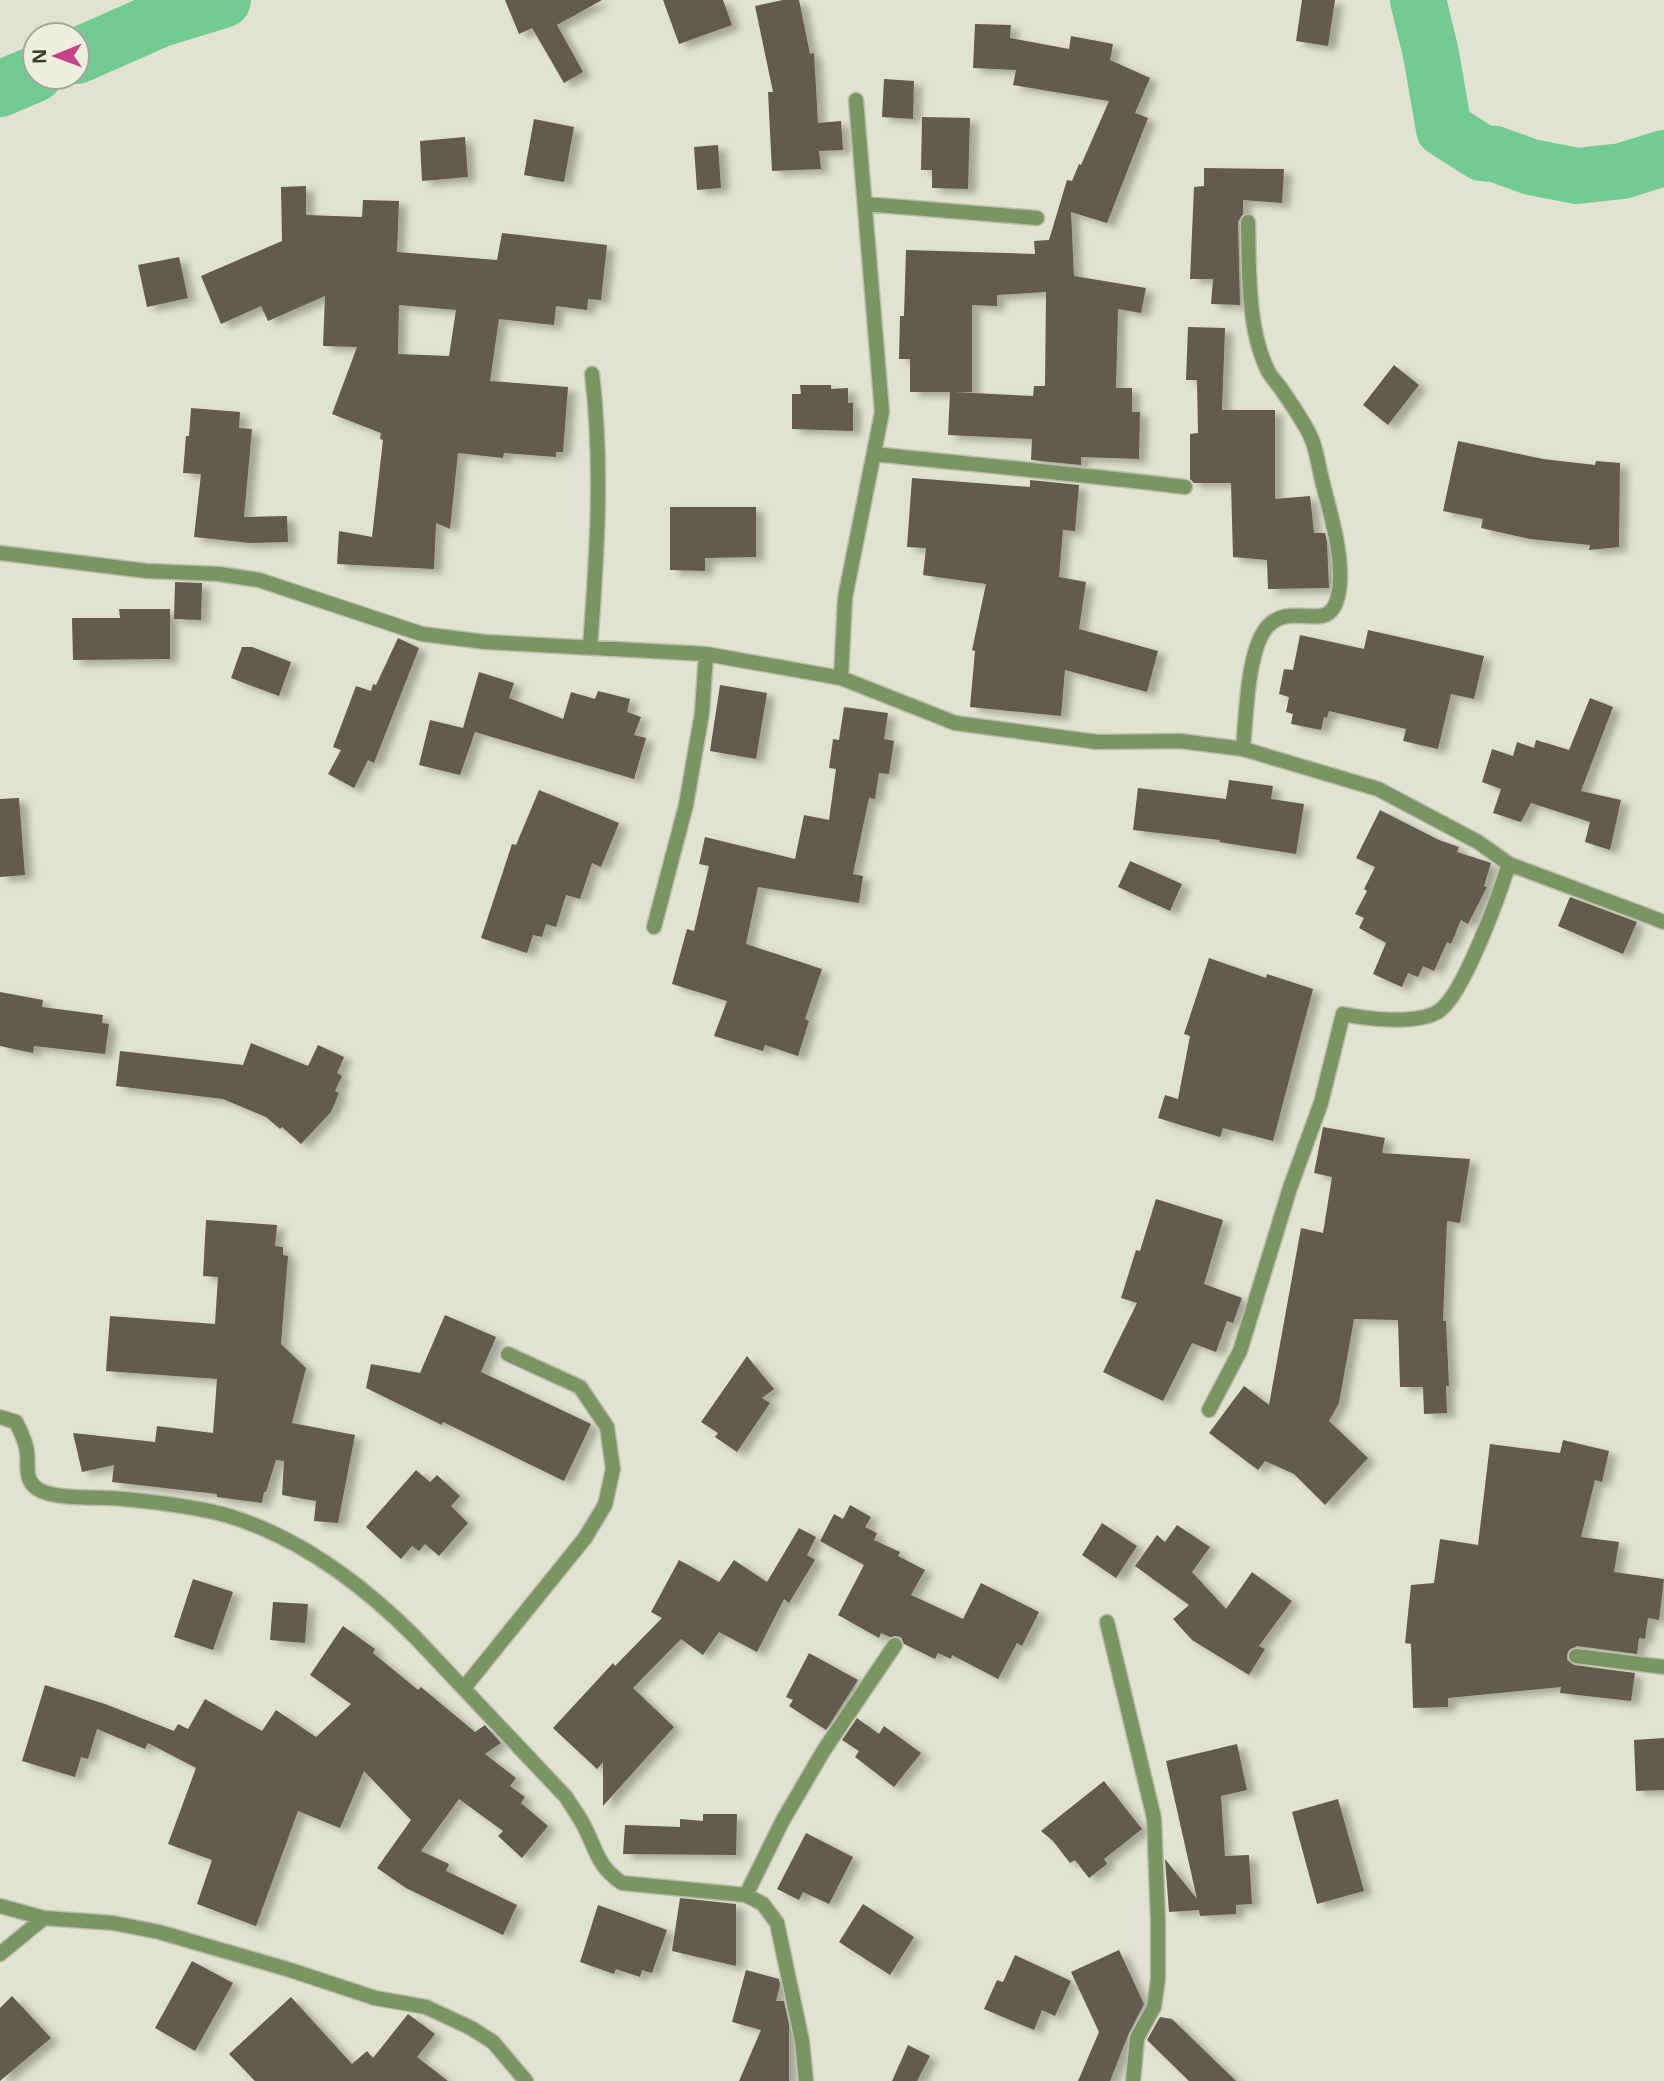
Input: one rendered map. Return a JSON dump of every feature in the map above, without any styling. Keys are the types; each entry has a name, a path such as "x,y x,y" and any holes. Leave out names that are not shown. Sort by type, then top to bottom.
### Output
{"street":[{"path":"841,678 845,598 882,412 856,100"},
{"path":"865,204 1037,218"},
{"path":"1243,749 1250,677 1261,635 1270,624 1281,617 1326,615 1334,610 1339,601 1340,577 1332,519 1312,439 1267,369 1256,334 1248,277 1248,222"},
{"path":"590,647 596,570 598,479 597,419 592,374"},
{"path":"874,454 1018,470 1083,474 1185,487"},
{"path":"0,553 147,571 219,574 259,580 422,634 485,642 706,654 841,678 955,723 1097,742 1180,741 1243,749 1378,789 1478,842 1508,864 1664,922"},
{"path":"654,927 686,805 702,713 706,654"},
{"path":"1209,1410 1240,1351 1290,1188 1321,1103 1343,1014 1373,1020 1423,1017 1439,1011 1465,974 1498,897 1508,864"},
{"path":"464,1688 585,1538 605,1505 613,1469 607,1427 580,1387 508,1354"},
{"path":"0,1417 16,1422 27,1449 28,1476 34,1487 46,1494 123,1498 228,1516 276,1535 335,1568 390,1612 566,1797 584,1825 599,1860 608,1873 622,1883 746,1895 763,1904 777,1923 802,2041 806,2081"},
{"path":"1107,1622 1154,1818 1158,1979 1154,2007 1137,2038 1133,2081"},
{"path":"746,1895 783,1820 824,1750 895,1645"},
{"path":"1576,1656 1664,1667"},
{"path":"0,1906 44,1918 113,1923 159,1933 287,1969 375,1998 426,2007 471,2028 493,2042 526,2081"},
{"path":"0,1954 44,1918"}],"building":[{"path":"505,0 602,0 557,25 583,72 564,83 532,28 519,34"},
{"path":"663,0 723,0 732,25 679,44"},
{"path":"783,0 799,0 810,54 814,53 818,123 841,121 843,150 819,151 821,169 772,171 768,92 773,92 755,6"},
{"path":"1302,0 1335,0 1328,46 1296,41"},
{"path":"975,24 1011,25 1010,38 1069,49 1071,36 1113,44 1110,60 1150,78 1135,113 1148,118 1107,223 1071,212 1074,276 1146,288 1141,313 1118,309 1116,388 1132,388 1132,412 1140,412 1139,459 1081,457 1081,465 1031,460 1032,439 948,435 950,392 910,392 910,359 899,359 900,316 904,316 906,250 1035,254 1034,241 1049,240 1067,180 1072,181 1079,164 1081,165 1109,101 1013,85 1016,70 973,68","holes":["1046,292 1045,386 1034,386 1033,396 954,392 972,392 972,305 997,306 997,295"]},
{"path":"884,79 914,81 913,119 882,117"},
{"path":"922,117 970,118 968,189 932,188 932,170 921,170"},
{"path":"534,119 574,127 564,182 524,175"},
{"path":"465,137 468,177 422,181 420,141"},
{"path":"718,145 721,188 697,190 694,147"},
{"path":"1204,168 1284,169 1282,203 1243,200 1243,214 1238,222 1240,305 1211,304 1213,279 1190,279 1194,187 1204,186"},
{"path":"306,186 306,215 362,217 363,200 399,201 397,252 497,260 502,233 607,245 601,300 588,299 587,310 556,306 554,325 499,319 490,381 568,387 563,452 556,452 556,457 504,453 503,458 458,453 450,529 436,523 434,569 337,564 339,531 372,537 383,440 380,439 381,433 332,414 357,347 323,346 325,296 268,321 261,306 221,324 201,276 282,241 281,187","holes":["399,305 456,310 449,356 398,354"]},
{"path":"179,257 188,298 147,307 138,265"},
{"path":"1188,327 1225,328 1222,410 1275,410 1275,499 1310,496 1314,533 1325,533 1327,542 1329,588 1268,589 1267,560 1233,557 1231,483 1194,483 1190,479 1190,434 1198,433 1197,380 1186,380"},
{"path":"1394,365 1419,385 1388,425 1363,405"},
{"path":"800,385 848,388 848,403 853,403 853,431 792,429 792,394 801,394"},
{"path":"191,408 240,412 239,428 252,429 244,517 287,516 288,542 250,543 194,537 201,474 183,473"},
{"path":"1458,441 1543,459 1595,465 1596,461 1620,463 1619,547 1589,550 1590,545 1530,539 1481,528 1483,519 1443,511"},
{"path":"912,478 1030,487 1030,480 1079,485 1075,531 1063,530 1059,577 1086,582 1079,629 1158,651 1147,692 1065,670 1061,716 970,707 975,651 972,650 986,584 923,575 926,548 907,547"},
{"path":"670,507 756,507 756,557 705,558 705,571 670,570"},
{"path":"175,582 202,583 201,620 174,619"},
{"path":"119,609 170,609 170,659 73,660 72,618 120,618"},
{"path":"1368,630 1484,656 1474,699 1451,694 1438,749 1403,741 1406,729 1329,711 1327,718 1324,717 1321,730 1291,724 1293,714 1286,712 1289,697 1279,694 1284,669 1293,670 1300,635 1364,649"},
{"path":"398,638 419,648 374,763 368,760 354,788 328,774 341,750 333,747 356,686 371,691"},
{"path":"242,647 252,647 291,662 279,696 231,678"},
{"path":"479,672 514,683 509,698 563,719 571,692 595,699 598,691 630,699 627,712 641,717 634,735 646,738 634,779 475,732 460,775 419,765 430,720 463,728"},
{"path":"720,685 767,693 756,759 710,751"},
{"path":"1590,698 1613,707 1581,791 1621,800 1610,850 1585,842 1590,822 1531,803 1521,822 1493,813 1501,789 1482,782 1492,749 1513,756 1517,742 1534,748 1536,740 1569,750"},
{"path":"844,707 888,713 884,739 894,741 889,774 879,773 875,799 869,798 853,874 863,876 859,903 758,887 746,944 822,969 805,1019 809,1021 798,1056 765,1045 763,1051 714,1036 727,1001 672,984 687,929 694,931 709,866 699,864 705,837 795,859 804,815 829,820 836,769 829,768 833,739 839,740"},
{"path":"1229,780 1273,786 1271,799 1304,804 1296,854 1219,842 1220,840 1133,830 1138,788 1226,799"},
{"path":"539,790 619,823 601,867 592,863 580,899 566,895 556,927 546,924 542,937 533,935 527,953 481,938 512,844 516,845"},
{"path":"19,798 25,875 0,877 0,799"},
{"path":"1380,810 1439,840 1459,847 1457,852 1491,863 1484,886 1487,887 1468,924 1461,920 1451,944 1447,942 1434,971 1423,966 1418,977 1408,973 1402,987 1373,974 1386,943 1359,928 1364,918 1355,914 1375,867 1356,858"},
{"path":"1130,861 1182,884 1170,911 1118,887"},
{"path":"1570,897 1637,922 1623,954 1558,926"},
{"path":"1209,958 1266,978 1267,974 1313,989 1273,1141 1223,1128 1220,1137 1158,1118 1165,1095 1178,1099 1190,1036 1184,1034"},
{"path":"0,992 43,1000 42,1007 103,1015 102,1023 109,1024 105,1054 34,1046 33,1053 0,1046"},
{"path":"251,1043 308,1066 318,1045 344,1057 337,1073 342,1076 335,1091 339,1093 331,1112 301,1144 266,1117 223,1099 116,1086 120,1051 243,1065"},
{"path":"1323,1127 1385,1138 1382,1153 1470,1159 1460,1223 1447,1221 1443,1321 1446,1321 1449,1386 1446,1386 1447,1413 1424,1414 1423,1387 1400,1387 1398,1320 1354,1319 1339,1403 1329,1421 1368,1458 1325,1505 1294,1474 1265,1461 1258,1470 1209,1433 1244,1386 1269,1405 1301,1228 1323,1233 1332,1177 1314,1173"},
{"path":"1156,1199 1223,1220 1204,1284 1242,1298 1233,1323 1227,1321 1216,1352 1192,1343 1163,1401 1103,1372 1137,1303 1121,1298 1136,1250 1140,1251"},
{"path":"206,1220 277,1225 275,1246 283,1247 283,1255 288,1256 281,1344 306,1368 292,1423 355,1435 338,1523 314,1521 316,1501 282,1495 284,1461 276,1460 262,1503 217,1497 217,1494 112,1482 114,1465 82,1472 73,1433 155,1442 157,1426 213,1433 217,1379 106,1371 110,1316 215,1324 218,1277 203,1276"},
{"path":"445,1315 496,1337 481,1372 591,1424 564,1481 366,1388 371,1364 420,1373"},
{"path":"747,1356 774,1389 762,1398 770,1403 737,1452 715,1437 718,1433 701,1422"},
{"path":"1563,1440 1609,1451 1602,1482 1595,1480 1581,1537 1619,1542 1614,1572 1664,1579 1659,1620 1648,1618 1645,1639 1639,1638 1637,1654 1577,1646 1567,1654 1567,1660 1574,1665 1635,1673 1631,1701 1560,1693 1561,1687 1448,1698 1448,1707 1413,1708 1411,1644 1405,1643 1411,1585 1434,1583 1440,1539 1478,1545 1490,1444 1560,1453"},
{"path":"416,1470 430,1482 437,1475 460,1496 451,1506 468,1523 439,1556 425,1544 419,1551 412,1546 401,1559 366,1527"},
{"path":"850,1505 871,1517 865,1527 877,1533 874,1540 900,1552 898,1556 925,1570 911,1595 963,1619 981,1583 1039,1612 1022,1646 1017,1643 998,1679 952,1655 951,1659 938,1653 935,1659 904,1644 901,1637 890,1637 881,1633 879,1638 838,1615 864,1565 820,1541 834,1514 843,1519"},
{"path":"1102,1523 1137,1546 1116,1578 1082,1555"},
{"path":"1177,1525 1210,1547 1192,1572 1226,1609 1252,1572 1292,1601 1259,1646 1265,1649 1249,1675 1192,1640 1173,1619 1189,1605 1135,1566 1157,1535 1165,1542"},
{"path":"799,1528 816,1537 807,1555 815,1560 789,1603 784,1599 757,1652 719,1632 703,1655 681,1639 633,1688 674,1727 603,1806 603,1762 597,1769 553,1728 613,1663 615,1666 662,1618 651,1612 679,1560 719,1582 734,1560 767,1582"},
{"path":"193,1579 233,1592 213,1650 174,1637"},
{"path":"273,1602 308,1604 305,1643 270,1640"},
{"path":"343,1626 375,1649 373,1653 418,1690 421,1687 475,1732 485,1725 501,1743 485,1754 516,1778 510,1786 525,1797 521,1803 548,1826 522,1858 498,1836 503,1831 459,1799 421,1851 449,1864 446,1871 517,1905 503,1935 406,1888 377,1868 411,1820 364,1771 340,1828 298,1811 256,1926 197,1904 212,1860 168,1844 196,1768 148,1743 145,1749 97,1729 88,1759 81,1757 75,1777 22,1761 45,1685 105,1704 174,1731 178,1724 188,1729 205,1699 262,1731 276,1710 316,1737 351,1704 310,1675"},
{"path":"809,1653 858,1680 826,1730 789,1706 793,1700 786,1697"},
{"path":"857,1718 879,1734 884,1726 921,1753 894,1787 855,1757 859,1751 842,1740"},
{"path":"1664,1738 1664,1790 1636,1791 1634,1740"},
{"path":"1237,1744 1247,1790 1221,1796 1225,1856 1249,1855 1252,1904 1236,1905 1236,1914 1200,1916 1199,1910 1169,1912 1165,1859 1197,1899 1166,1761"},
{"path":"1104,1781 1142,1829 1104,1859 1107,1864 1089,1878 1075,1860 1070,1863 1053,1841 1041,1831"},
{"path":"1338,1799 1364,1891 1317,1904 1292,1812"},
{"path":"703,1814 737,1814 736,1855 623,1854 625,1825 680,1827 680,1819 703,1821"},
{"path":"806,1833 853,1857 829,1904 803,1892 799,1900 777,1889"},
{"path":"680,1898 736,1904 736,1966 672,1951"},
{"path":"863,1904 914,1937 890,1975 839,1942"},
{"path":"598,1905 667,1930 652,1973 642,1970 640,1977 616,1969 614,1974 580,1962"},
{"path":"1119,1950 1144,2004 1110,2081 1078,2081 1099,2032 1071,1972"},
{"path":"1015,1955 1071,1981 1055,2016 1042,2010 1034,2030 984,2009 997,1980 1003,1982"},
{"path":"192,1961 233,1983 195,2051 155,2028"},
{"path":"746,1970 779,1979 776,2001 784,2001 789,2025 789,2081 739,2081 761,2030 732,2022"},
{"path":"12,1996 51,2038 0,2081 0,2008"},
{"path":"291,1997 352,2064 367,2051 373,2058 408,2014 435,2034 417,2057 448,2081 255,2081 229,2054"},
{"path":"1160,2017 1172,2019 1236,2081 1189,2081 1147,2040"},
{"path":"908,2045 930,2056 917,2081 892,2081"}],"waterway":[{"path":"91,50 161,19 223,0"},
{"path":"1418,0 1444,129 1482,153 1577,176 1622,171 1664,158"},
{"path":"0,89 21,80"}]}
